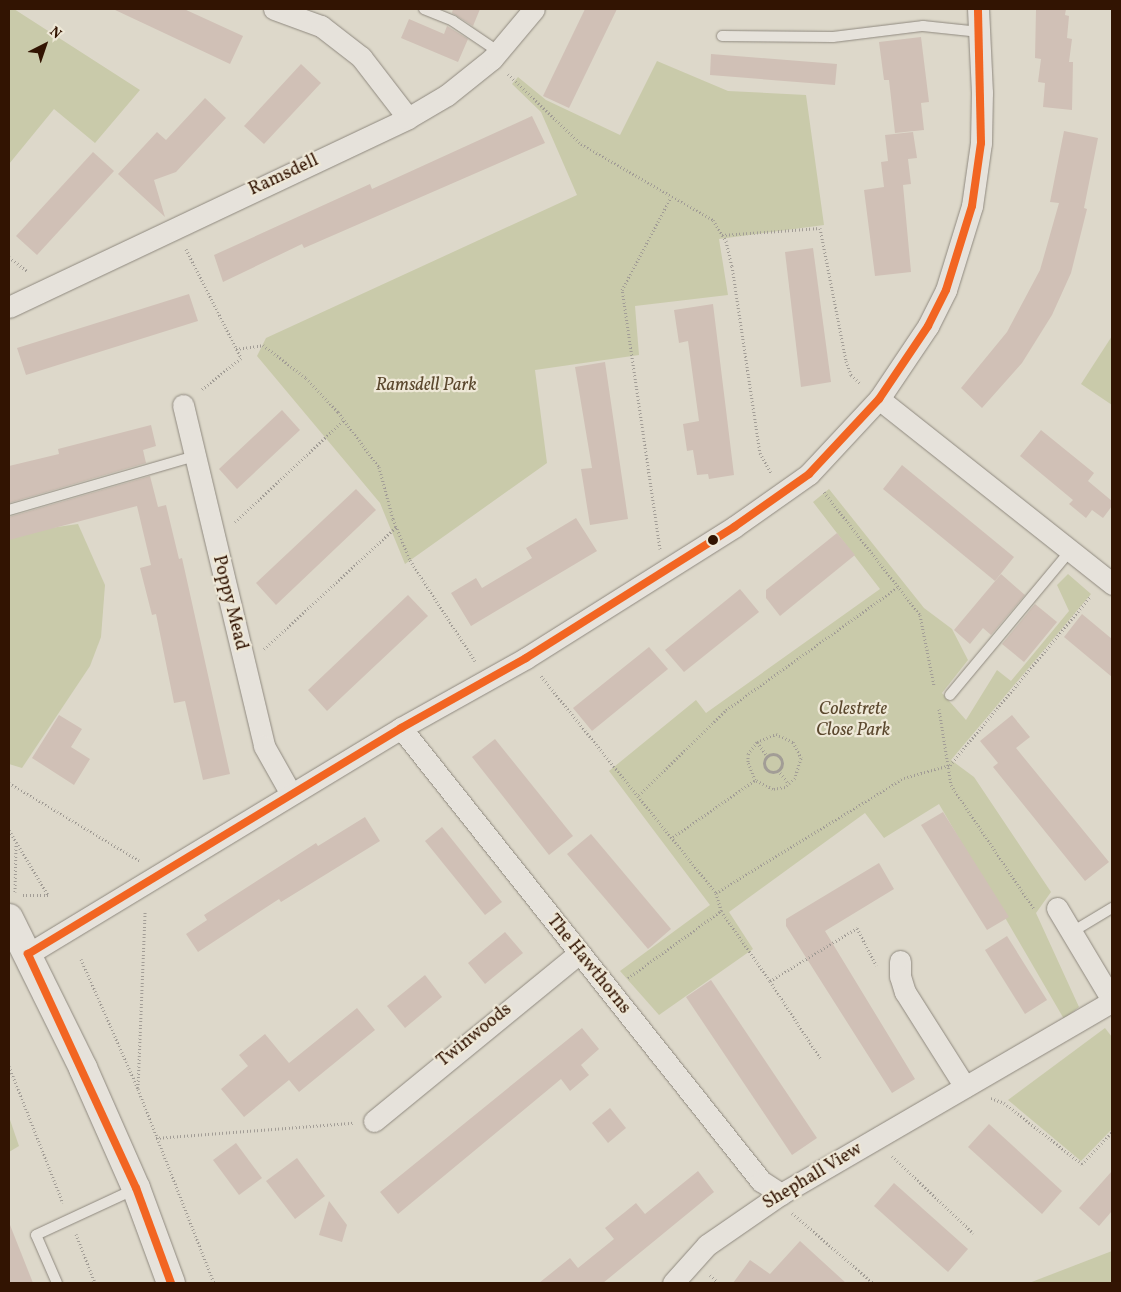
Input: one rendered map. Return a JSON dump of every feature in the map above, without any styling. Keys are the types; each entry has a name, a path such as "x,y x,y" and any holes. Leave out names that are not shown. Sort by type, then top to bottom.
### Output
{"street":[{"path":"274,9 321,26 361,58 408,118"},
{"name":"Ramsdell","path":"9,307 175,226 408,118 447,95 495,55 534,9"},
{"path":"28,954 137,890 401,728 526,658 668,568 809,474 879,399 928,326 946,290 972,206 981,143 978,9"},
{"path":"879,399 1112,584"},
{"name":"Poppy Mead","path":"183,405 264,746 291,794"},
{"path":"1074,554 1112,562"},
{"name":"The Hawthorns","path":"401,728 578,954 761,1181 778,1196"},
{"name":"Shephall View","path":"673,1283 707,1245 778,1196 1112,1000 1057,908"},
{"path":"9,918 83,1068 136,1188 171,1283"},
{"name":"Twinwoods","path":"374,1121 578,954"},
{"path":"900,961 900,976 905,992 965,1087"}],"lane":[{"path":"424,9 453,21 495,55"},
{"path":"722,36 833,37 923,26 980,32"},
{"path":"9,510 194,456"},
{"path":"950,695 1074,554"},
{"path":"1072,932 1112,908"},
{"path":"57,1283 36,1236 136,1188"}],"path":[{"path":"495,55 581,144 713,220 722,235 732,266 760,453 769,471 785,491"},
{"path":"668,568 656,541 622,290 671,197"},
{"path":"175,226 240,358 183,405"},
{"path":"722,235 820,228 851,375 879,399"},
{"path":"236,348 263,345 306,378 344,420 379,467 396,527 410,560 487,680"},
{"path":"213,535 224,532 344,420"},
{"path":"243,660 255,657 396,527"},
{"path":"639,795 726,710 898,588"},
{"path":"716,893 904,778 950,765 1093,595"},
{"path":"526,658 673,836 716,893 721,911 770,981 820,1058"},
{"path":"776,734 792,742 801,764 789,784 773,789 755,780 748,762 748,754 757,742 776,734"},
{"path":"757,742 769,757 779,758 780,764 776,770 766,766 769,757"},
{"path":"769,757 780,757 782,764 778,770 773,772 767,770 764,764 769,757"},
{"path":"778,770 789,784"},
{"path":"673,836 755,780"},
{"path":"9,783 139,860 156,877"},
{"path":"9,830 48,895 15,895 16,843"},
{"path":"137,890 146,911 138,1089"},
{"path":"610,992 721,911"},
{"path":"770,981 856,928 877,966"},
{"path":"867,948 900,961"},
{"path":"81,959 138,1089 214,1283"},
{"path":"9,1066 95,1283"},
{"path":"965,1087 1004,1103 1082,1164 1112,1132"},
{"path":"156,1138 374,1121"},
{"path":"877,1138 897,1163 973,1233"},
{"path":"778,1196 873,1283"}],"green space":[{"path":"9,9 14,9 140,90 95,143 54,109 9,164"},
{"name":"Ramsdell Park","path":"657,61 728,91 806,95 824,225 719,239 728,295 635,306 639,355 535,370 547,463 405,564 380,503 257,356 266,338 577,195 541,112 512,84 518,77 546,100 620,135"},
{"path":"1112,336 1112,405 1081,384"},
{"name":"Colestrete Close Park","path":"829,489 924,608 952,629 968,660 942,693 966,720 997,670 1011,681 1069,611 1057,585 1068,574 1091,594 951,760 974,777 1051,892 1036,913 1079,1007 1064,1019 939,804 884,838 865,813 729,912 753,949 659,1015 620,971 710,905 609,771 696,700 706,713 880,589 813,502"},
{"path":"78,524 105,585 101,637 90,666 22,768 9,764 9,534"},
{"path":"1105,1028 1112,1037 1112,1129 1081,1161 1008,1100"},
{"path":"9,1117 19,1146 9,1152"},
{"path":"1112,1251 1112,1283 1029,1283"}],"building":[{"path":"113,9 184,9 243,36 230,64"},
{"path":"453,9 480,9 473,26 452,13"},
{"path":"585,9 617,9 569,108 543,96"},
{"path":"1036,9 1066,9 1065,15 1069,16 1067,38 1072,39 1069,62 1073,62 1072,110 1043,107 1045,83 1038,82 1041,59 1035,58"},
{"path":"409,19 444,34 447,26 468,39 458,62 401,38"},
{"path":"921,37 929,102 921,103 924,130 895,133 889,80 884,80 879,42"},
{"path":"711,54 837,64 835,85 710,75"},
{"path":"301,64 321,83 264,144 244,126"},
{"path":"205,98 226,118 176,172 154,180 165,217 118,174 157,132 166,140"},
{"path":"532,116 545,143 304,248 302,244 223,282 214,255 370,184 372,189"},
{"path":"1064,131 1098,138 1084,208 1087,209 1071,273 1052,315 1022,363 982,408 961,388 1007,332 1040,270 1059,203 1050,202"},
{"path":"913,132 917,158 908,159 911,184 903,185 911,272 875,276 864,190 884,187 881,162 888,161 885,135"},
{"path":"93,152 114,171 37,255 16,236"},
{"path":"813,248 831,382 801,387 785,252"},
{"path":"189,294 198,321 26,375 17,348"},
{"path":"713,304 734,475 709,479 708,474 697,475 693,450 687,451 683,424 699,421 688,341 679,343 674,310"},
{"path":"605,362 628,519 590,525 581,469 592,468 575,367"},
{"path":"282,410 300,430 237,489 219,469"},
{"path":"151,425 156,446 143,450 146,463 9,503 9,466 59,454 58,449"},
{"path":"1041,430 1094,473 1088,481 1112,501 1112,506 1103,518 1092,510 1086,518 1069,504 1073,500 1020,456"},
{"path":"902,465 1014,557 995,581 883,489"},
{"path":"150,476 158,507 166,505 179,559 182,558 230,774 203,780 185,701 174,703 156,614 152,615 140,568 151,565 137,506 9,540 9,517"},
{"path":"356,489 376,510 276,605 256,583"},
{"path":"576,518 597,551 471,626 451,593 476,578 482,588 532,558 526,548"},
{"path":"837,533 855,555 780,616 766,598 766,590"},
{"path":"1001,574 1025,595 991,635 983,628 970,644 954,630"},
{"path":"740,589 759,612 684,672 665,650"},
{"path":"408,595 428,616 327,711 308,690"},
{"path":"1035,604 1057,622 1024,662 1002,644"},
{"path":"1082,614 1112,639 1112,677 1064,637"},
{"path":"649,647 668,669 592,731 573,708"},
{"path":"59,715 82,729 71,747 90,759 74,785 32,758"},
{"path":"1012,715 1030,737 1016,748 1109,862 1085,881 993,767 998,763 980,741"},
{"path":"495,739 573,836 549,855 472,757"},
{"path":"943,812 1009,917 987,930 921,825"},
{"path":"365,817 380,841 281,902 279,899 198,952 186,934 207,920 204,915 316,843 318,846"},
{"path":"442,827 502,902 485,915 425,841"},
{"path":"591,834 671,929 648,949 567,854"},
{"path":"879,863 894,889 825,931 915,1079 892,1093 786,926 786,919"},
{"path":"505,932 523,953 485,984 468,963"},
{"path":"1007,936 1047,1000 1025,1014 985,950"},
{"path":"425,975 442,997 405,1028 387,1006"},
{"path":"711,980 817,1138 792,1155 686,997"},
{"path":"357,1008 375,1030 299,1092 289,1080 244,1117 221,1089 248,1066 239,1055 265,1034 289,1063"},
{"path":"582,1028 599,1049 581,1065 589,1075 570,1091 561,1079 398,1214 380,1192"},
{"path":"610,1108 626,1128 608,1143 592,1123"},
{"path":"989,1124 1062,1191 1042,1214 968,1147"},
{"path":"236,1143 262,1178 239,1195 213,1160"},
{"path":"297,1158 325,1196 295,1219 266,1181"},
{"path":"698,1171 714,1192 603,1283 539,1283 570,1258 578,1268 614,1239 605,1228 636,1203 645,1214"},
{"path":"1112,1171 1112,1211 1099,1226 1079,1208"},
{"path":"894,1183 968,1249 948,1272 874,1206"},
{"path":"329,1201 347,1225 342,1242 319,1235"},
{"path":"10,1225 33,1283 9,1283"},
{"path":"800,1241 846,1283 733,1283 750,1260 770,1274"}],"transit line":[{"path":"171,1283 136,1188 28,954 401,728 526,658 734,527 809,474 879,399 928,326 946,290 972,206 981,143 978,9"}]}
